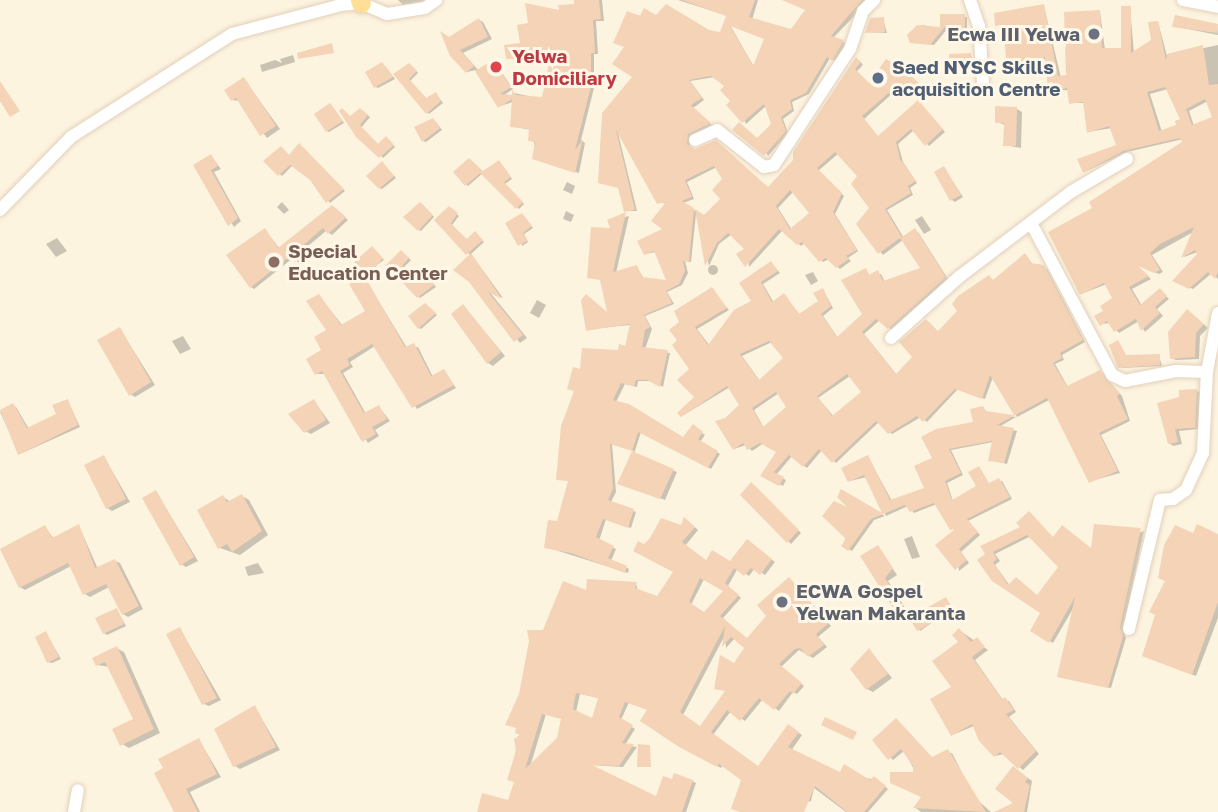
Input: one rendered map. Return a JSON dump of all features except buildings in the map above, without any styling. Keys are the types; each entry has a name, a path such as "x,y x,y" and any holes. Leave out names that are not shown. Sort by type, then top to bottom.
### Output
{"street":[{"path":"0,210 71,137 133,100 216,41 268,22 360,1 387,14 425,8 436,0"},
{"path":"695,140 717,130 764,167 774,165 850,49 863,12 874,0"},
{"path":"970,0 979,26 983,83"},
{"path":"1183,0 1218,7"},
{"path":"891,338 959,277 1031,223 1127,159"},
{"path":"1031,223 1112,375 1125,381 1176,372 1207,372"},
{"path":"1129,629 1160,500 1173,499 1186,490 1203,453 1207,372 1218,313"},
{"path":"74,812 78,790"}],"place":[{"name":"Ecwa III Yelwa","path":"1094,34"},
{"name":"Yelwa Domiciliary","path":"496,67"},
{"name":"Saed NYSC Skills acquisition Centre","path":"878,78"},
{"name":"Special Education Center","path":"274,262"},
{"name":"ECWA Gospel Yelwan Makaranta","path":"782,602"}]}
